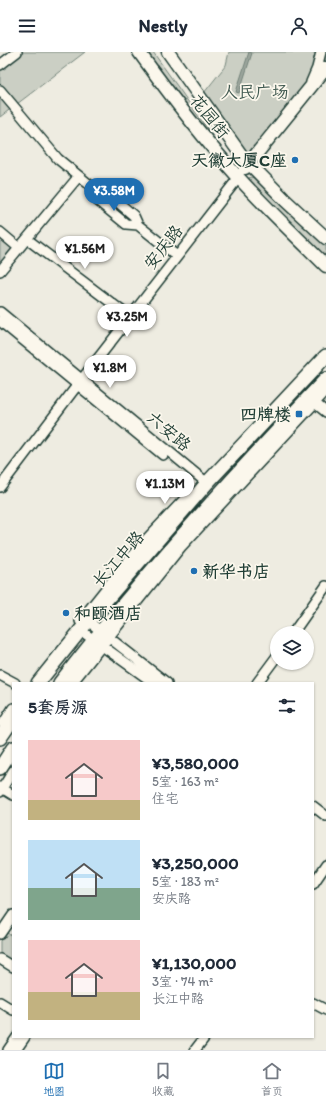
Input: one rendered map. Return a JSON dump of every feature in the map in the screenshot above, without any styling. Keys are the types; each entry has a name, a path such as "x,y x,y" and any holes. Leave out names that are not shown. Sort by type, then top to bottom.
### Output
{"highway":[{"name":"长江中路","path":"39,682 203,484 326,356"},
{"name":"长江中路","path":"61,682 101,638 193,523 311,401 326,380"},
{"path":"0,738 12,720"},
{"path":"0,768 12,750"}],"main road":[{"name":"花园街","path":"139,52 161,83 238,178 326,266"},
{"name":"花园街","path":"160,52 233,154 238,159 248,163"},
{"name":"花园街","path":"168,52 248,163 326,238"},
{"name":"安庆路","path":"238,178 248,163 326,68"}],"street":[{"path":"0,65 17,52"},
{"path":"305,94 317,68 321,52"},
{"path":"0,90 58,159 96,190 98,200 103,205 126,224 138,226 177,256"},
{"path":"0,272 79,176"},
{"name":"安庆路","path":"0,487 238,178"},
{"path":"0,232 19,248"},
{"path":"27,239 130,317"},
{"name":"六安路","path":"0,312 80,382 203,484"},
{"name":"六安路","path":"0,321 80,382"},
{"path":"32,682 139,547 203,484 326,350"},
{"path":"326,391 311,401 326,412"},
{"path":"298,626 326,586"},
{"path":"84,626 166,682"},
{"path":"73,682 101,638"},
{"path":"101,638 153,682"},
{"path":"259,682 270,666"},
{"path":"0,675 13,682"},
{"path":"0,727 12,709"},
{"path":"12,772 1,789 12,794"},
{"path":"314,802 326,810"},
{"path":"314,807 326,816"},
{"path":"314,883 326,865"},
{"path":"0,934 12,916"},
{"path":"0,960 12,966"},
{"path":"0,1002 12,1009"},
{"path":"314,1004 326,1010"},
{"path":"8,1050 16,1038"},
{"path":"16,1050 24,1038"},
{"path":"195,1050 203,1038"}],"green space":[{"path":"17,52 85,52 0,117 0,65"},
{"path":"144,52 153,52 226,155 227,159"},
{"name":"人民广场","path":"229,52 326,52 326,68 248,163 200,98 226,65"},
{"path":"250,177 255,178 326,247 326,261 248,180"},
{"path":"0,238 14,250 0,267"},
{"path":"6,932 12,936 12,961 0,954 0,941"}],"shaded area":[{"path":"249,52 252,53 239,93 236,92"}],"place":[{"name":"天徽大厦C座","path":"295,160"},
{"name":"四牌楼","path":"299,414"},
{"name":"新华书店","path":"194,571"},
{"name":"和颐酒店","path":"66,613"}]}
